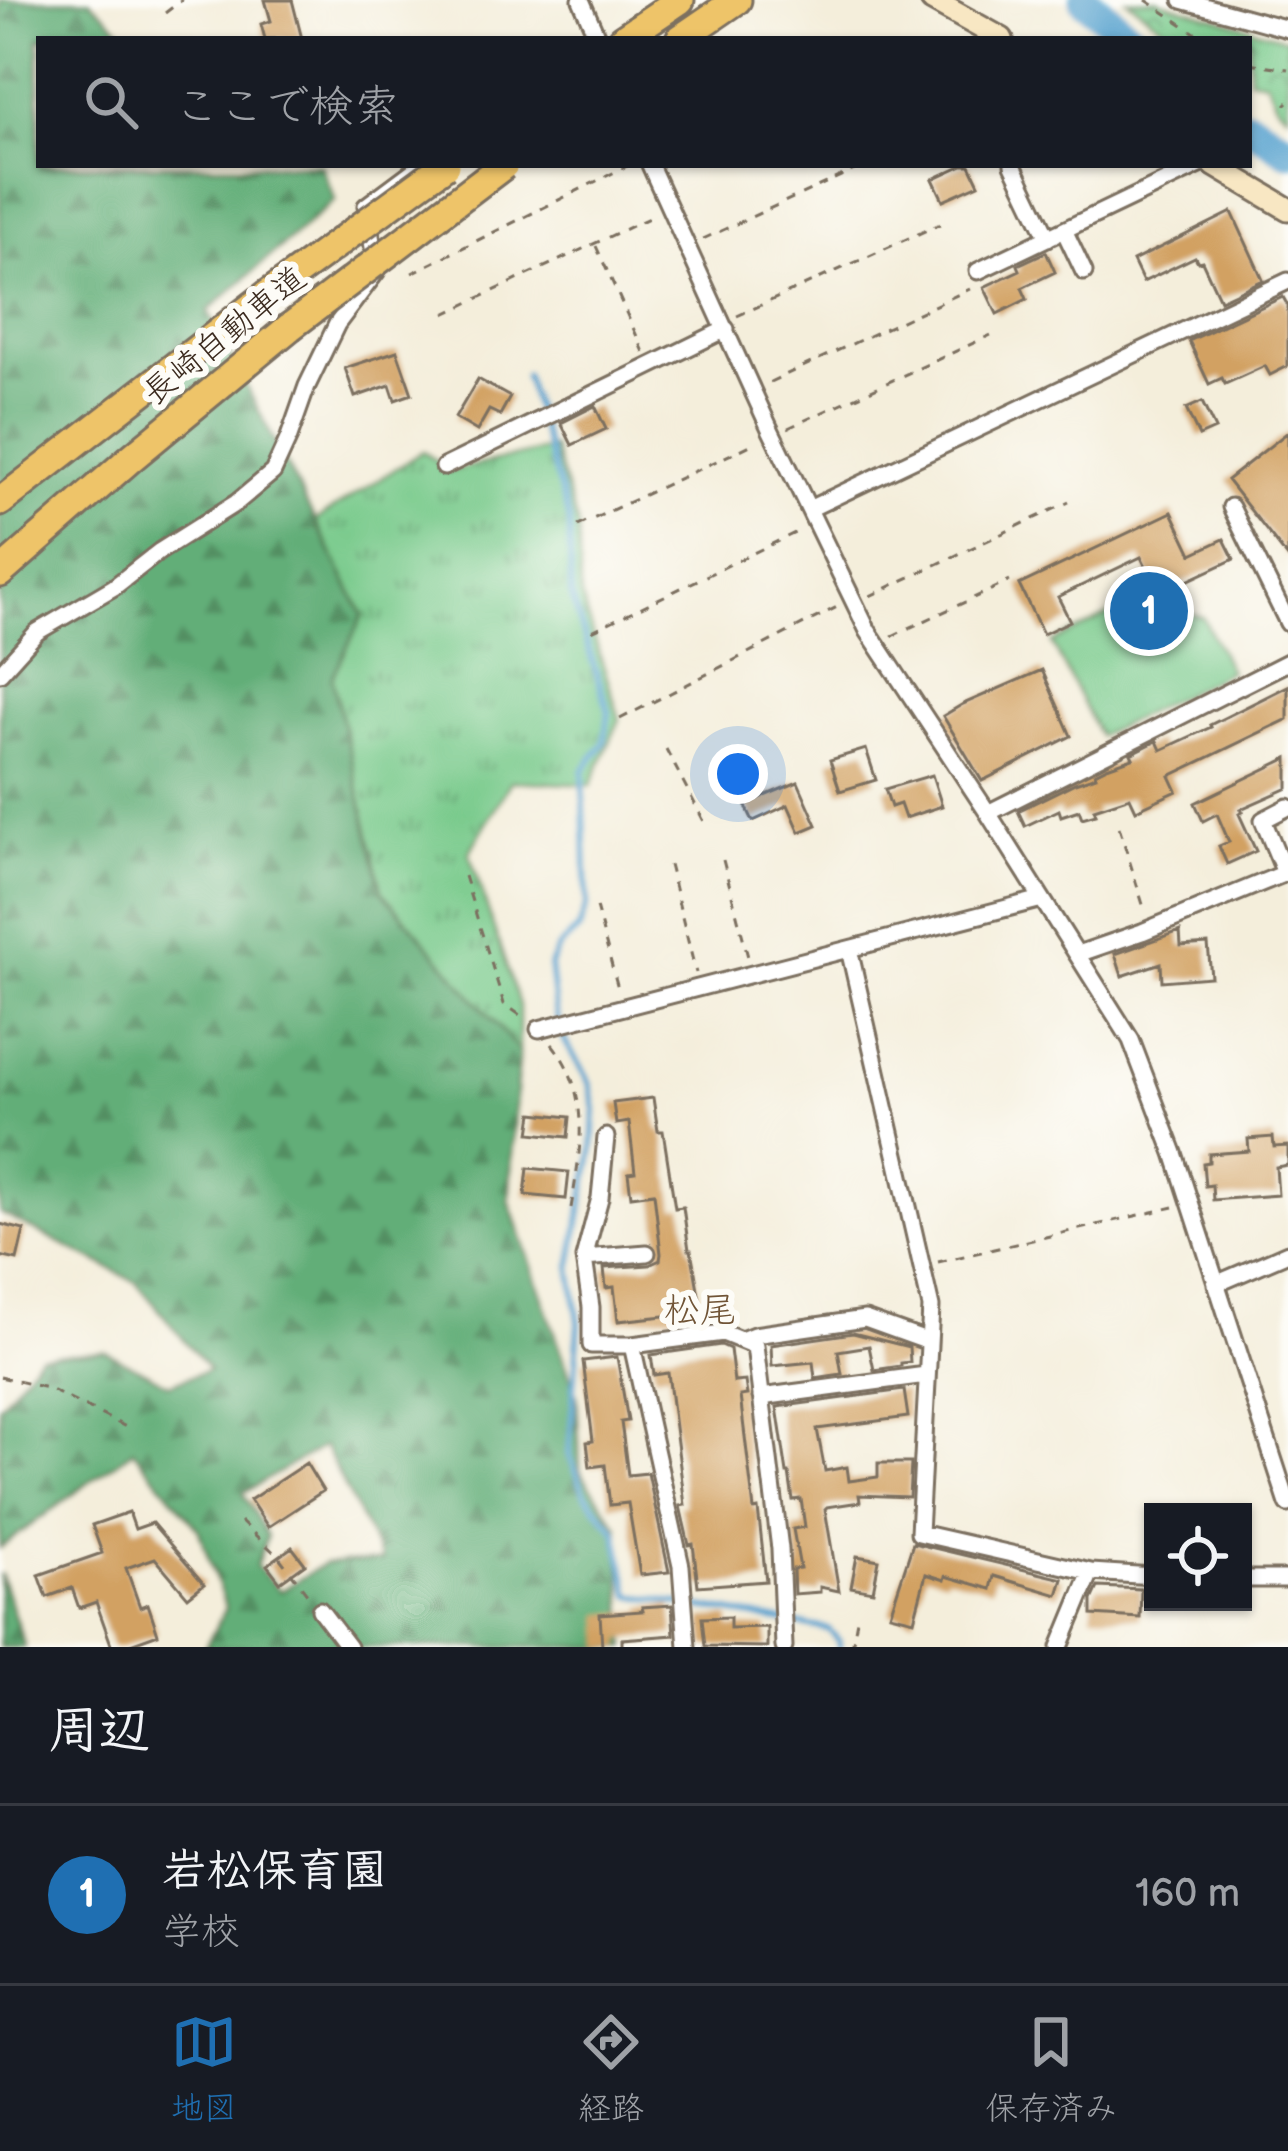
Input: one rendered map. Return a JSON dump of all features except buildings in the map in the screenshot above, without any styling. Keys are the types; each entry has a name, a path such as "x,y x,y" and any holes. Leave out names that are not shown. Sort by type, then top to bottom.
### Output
{"highway":[{"path":"603,36 680,0"},
{"path":"684,36 736,0"},
{"name":"長崎自動車道","path":"0,502 267,295 442,168"},
{"name":"長崎自動車道","path":"0,573 290,327 500,168"}],"main road":[{"path":"932,0 997,36"},
{"path":"1219,168 1288,209"}],"street":[{"path":"581,0 600,36"},
{"path":"1182,0 1288,29"},
{"path":"0,674 37,632 114,587 273,472 338,324 377,271 366,206 417,168"},
{"path":"652,168 730,323 770,429 868,631 1131,1040 1174,1153 1288,1504"},
{"path":"1015,168 1084,272"},
{"path":"978,271 1194,168"},
{"path":"809,509 1288,281"},
{"path":"444,466 730,323"},
{"path":"1232,506 1288,622"},
{"path":"988,813 1288,662"},
{"path":"1078,954 1287,872 1263,820 1288,807"},
{"path":"553,1026 1042,899"},
{"path":"849,949 928,1292 919,1533 1091,1572 1144,1575"},
{"path":"606,1137 600,1198 584,1258 591,1345 632,1345 723,1333 755,1346 780,1549 784,1639"},
{"path":"584,1258 647,1252"},
{"path":"1216,1284 1288,1253"},
{"path":"744,1339 865,1318 929,1342"},
{"path":"632,1345 685,1594 687,1647"},
{"path":"761,1397 926,1375"},
{"path":"1060,1647 1091,1572"},
{"path":"1252,1580 1288,1579"},
{"path":"320,1610 348,1647"}],"path":[{"path":"165,14 182,0"},
{"path":"1146,0 1200,36"},
{"path":"1252,63 1288,69"},
{"path":"412,273 623,168"},
{"path":"700,240 858,168"},
{"path":"445,314 661,212"},
{"path":"730,323 940,224"},
{"path":"595,243 647,359"},
{"path":"766,384 970,289"},
{"path":"786,428 991,335"},
{"path":"578,526 764,439"},
{"path":"865,599 1069,502"},
{"path":"592,631 806,528"},
{"path":"885,640 1010,581"},
{"path":"620,719 841,605"},
{"path":"666,749 707,827"},
{"path":"1119,827 1149,923"},
{"path":"723,860 751,966"},
{"path":"669,865 698,980"},
{"path":"596,907 621,999"},
{"path":"936,1262 1174,1207"},
{"path":"0,1377 47,1388 130,1429"},
{"path":"240,1521 279,1556 320,1610"},
{"path":"853,1647 857,1619"}],"green space":[{"path":"0,0 90,0 128,36 36,36 36,168 322,168 335,200 208,311 363,615 332,678 382,891 519,1051 509,1200 577,1396 580,1471 618,1526 626,1647 205,1647 226,1608 198,1528 133,1450 0,1548 0,1405 40,1355 105,1351 169,1384 209,1370 136,1282 0,1213","holes":["324,1446 382,1561 324,1564 280,1591 256,1566 267,1536 243,1493"]},
{"path":"1127,0 1157,0 1288,39 1288,114 1277,105 1266,81 1252,79 1252,36 1176,36"},
{"path":"553,448 578,526 581,595 620,719 591,785 511,781 469,853 519,1005 519,1051 382,891 332,678 363,614 315,521 423,451 450,471"},
{"path":"1141,599 1203,617 1230,671 1099,736 1052,643"},
{"path":"0,1573 25,1647 0,1647"}],"waterway":[{"path":"1086,0 1128,36"},
{"path":"1252,127 1288,150"},
{"path":"525,375 569,519 571,595 609,712 604,743 583,771 587,904 579,929 558,948 550,965 562,1036 590,1084 595,1109 593,1149 571,1266 579,1323 569,1454 585,1494 616,1531 630,1595 828,1629 839,1647"}],"place":[{"name":"岩松保育園","path":"1149,611"}],"district":[{"name":"松尾","path":"700,1311"}]}
